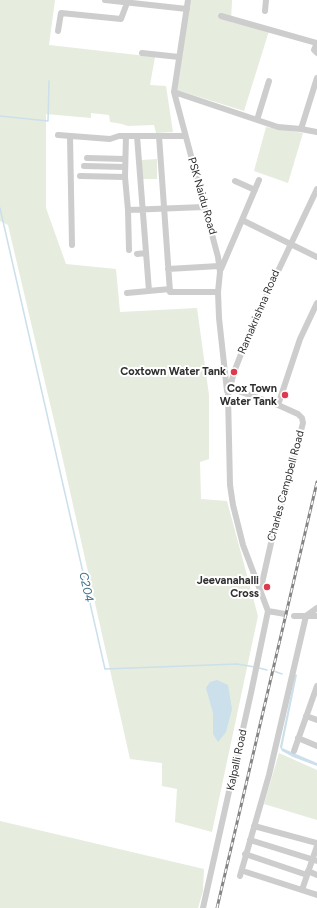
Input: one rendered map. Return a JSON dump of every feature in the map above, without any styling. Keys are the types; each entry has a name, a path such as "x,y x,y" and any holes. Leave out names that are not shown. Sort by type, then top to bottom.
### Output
{"street":[{"path":"105,0 187,9"},
{"name":"PSK Naidu Road","path":"188,0 174,92 204,206 216,245 220,269 218,292 222,355 228,395"},
{"path":"265,11 266,0"},
{"path":"58,31 61,13 121,19 127,3"},
{"path":"221,16 317,43 314,50 317,52"},
{"path":"142,53 179,57"},
{"path":"301,128 317,78"},
{"path":"257,120 269,81"},
{"path":"174,92 278,127 301,128 317,132"},
{"path":"58,135 110,139 119,136 185,136"},
{"path":"70,136 72,245"},
{"path":"126,136 125,177 129,250"},
{"path":"137,136 149,291"},
{"path":"158,136 170,292 218,292"},
{"path":"87,158 125,159"},
{"path":"84,166 125,167"},
{"path":"80,176 125,177"},
{"path":"168,269 220,269 259,180"},
{"path":"235,181 255,190"},
{"name":"Ramakrishna Road","path":"268,611 243,545 231,495 228,395 234,372 252,326 317,189"},
{"path":"128,210 204,206"},
{"path":"242,220 317,256"},
{"path":"138,254 146,253"},
{"path":"126,293 170,289"},
{"path":"278,405 300,340 317,303"},
{"name":"Charles Campbell Road","path":"230,388 278,405 298,414 302,418 303,423 271,543 260,593"},
{"path":"240,876 269,775 306,616 317,608"},
{"path":"268,611 285,614"},
{"name":"Kalpalli Road","path":"203,908 268,611"},
{"path":"294,616 317,616"},
{"path":"294,751 317,686"},
{"path":"306,716 317,720"},
{"path":"298,738 317,746"},
{"path":"254,826 317,844 315,860 307,873 302,890"},
{"path":"250,840 315,860"},
{"path":"246,854 307,873 317,874"},
{"path":"246,872 317,895"}],"shaded area":[{"path":"0,0 55,0 49,45 155,57 150,85 166,86 173,132 156,133 154,125 128,126 110,122 109,115 91,113 91,118 46,114 46,208 66,264 116,269 120,312 197,308 209,395 209,459 200,462 201,499 227,501 258,616 212,832 175,822 177,789 162,786 162,763 130,759 56,429 8,225 0,221"},
{"path":"190,0 232,0 231,22 269,31 244,111 177,90"},
{"path":"266,127 303,133 288,183 254,171"},
{"path":"157,159 157,179 142,179 142,160"},
{"path":"279,753 317,770 317,820 264,804"},
{"path":"0,821 204,869 203,891 198,908 0,908"}],"water":[{"path":"295,674 297,675 282,748 317,763 317,766 293,757 282,751 280,747"},
{"path":"217,680 228,685 232,709 226,732 218,742 213,734 213,713 206,688 210,682"}],"waterway":[{"name":"C204","path":"0,116 48,121 49,81"},
{"name":"C204","path":"0,208 105,669 237,664 255,667"},
{"name":"C204","path":"259,668 267,670"},
{"name":"C204","path":"271,670 282,674"}],"railway":[{"path":"217,908 317,482"}],"place":[{"name":"Coxtown Water Tank","path":"234,372"},
{"name":"Cox Town Water Tank","path":"285,395"},
{"name":"Jeevanahalli Cross","path":"267,587"}]}
